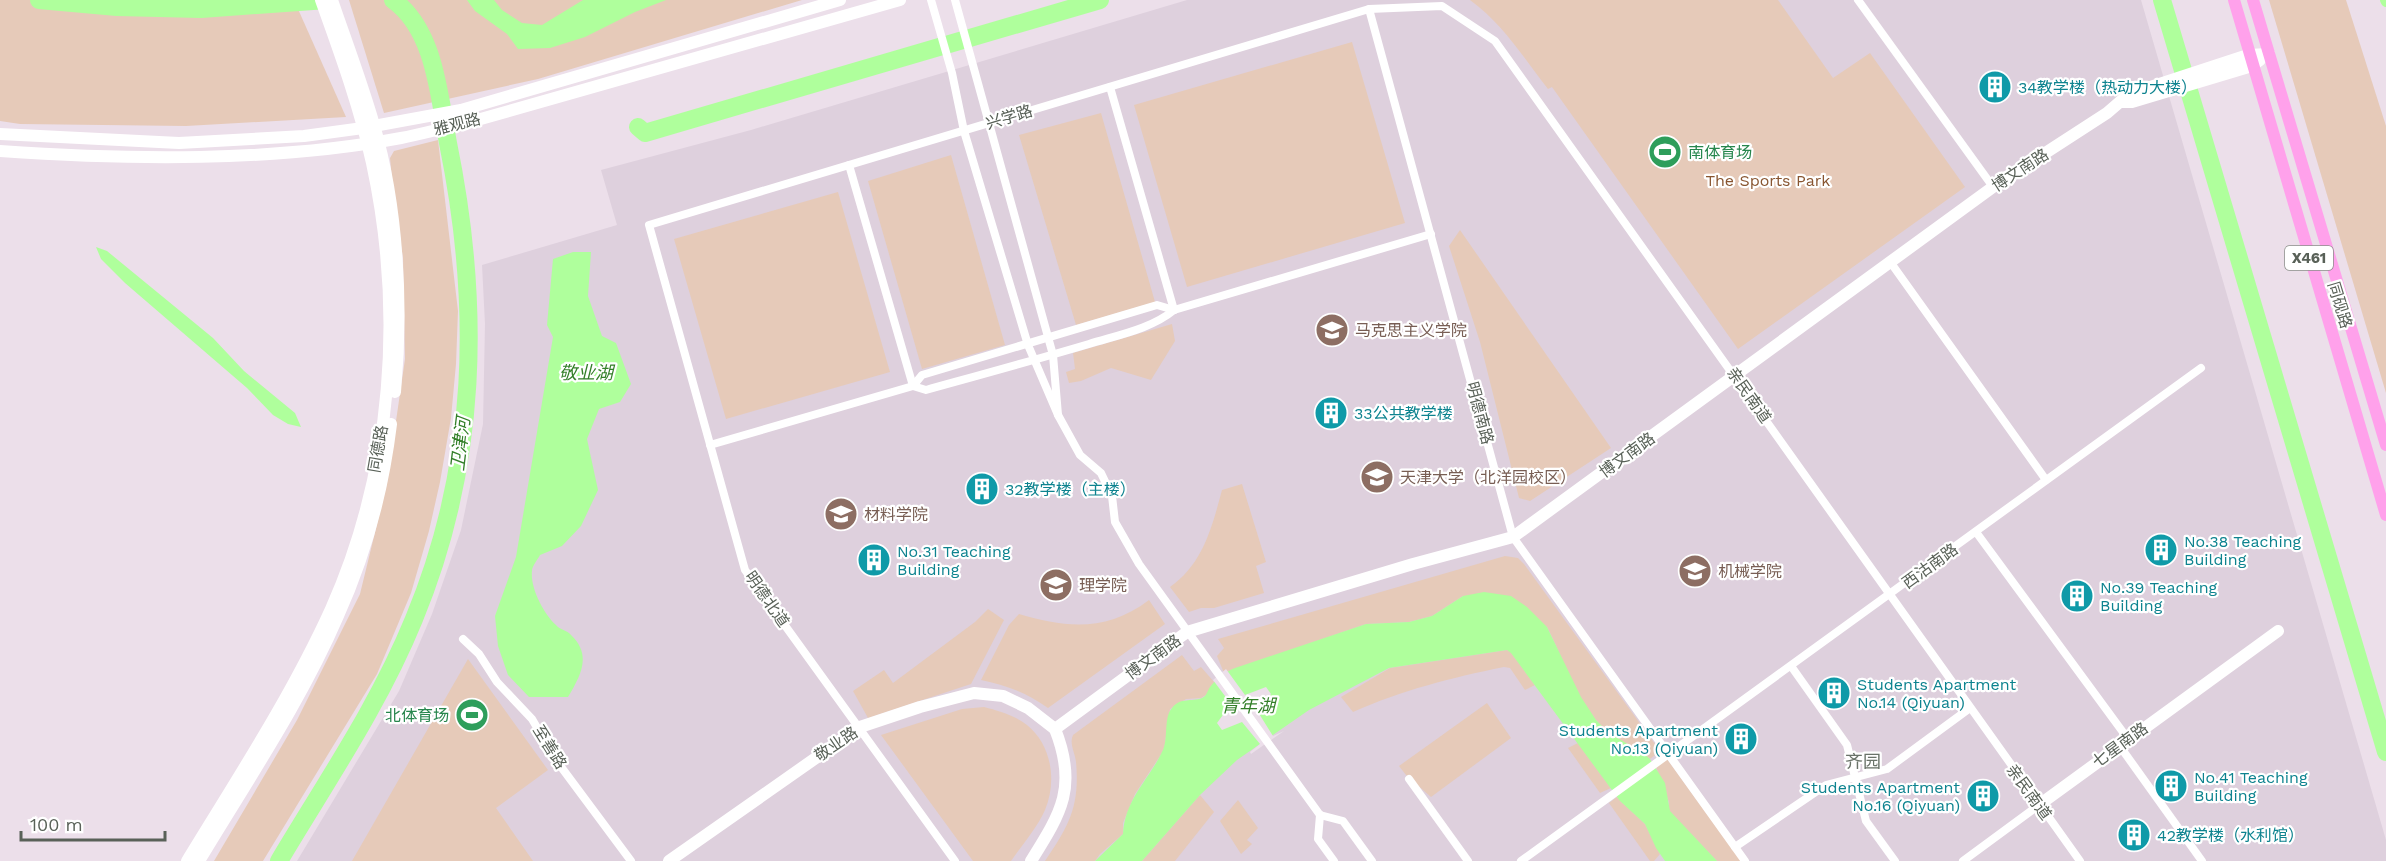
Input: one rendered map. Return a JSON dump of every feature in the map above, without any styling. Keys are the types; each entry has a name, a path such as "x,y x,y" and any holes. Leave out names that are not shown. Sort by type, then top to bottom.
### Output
{"main road":[{"name":"同德路","path":"199,861 299,693 338,617 362,554 382,481 393,408 399,313 393,225 369,127 335,25 321,0"},
{"name":"同德路","path":"332,0 335,25"},
{"name":"雅观路","path":"0,136 179,143 304,136 369,127 461,110 840,0"},
{"name":"雅观路","path":"0,151 140,158 297,151 372,142 463,124 900,0"},
{"name":"同砚路","path":"2234,0 2386,515"},
{"name":"同砚路","path":"2253,0 2386,445"},
{"name":"博文南路","path":"1055,729 1187,632 1413,564 1513,537 1736,377 1994,187 2121,102 2129,94 2163,88 2269,54"},
{"name":"同德路","path":"187,861 316,641 350,560 370,491 385,410 390,333 385,244 372,162 372,142"},
{"name":"七星南路","path":"2038,805 2278,631"},
{"name":"敬业路","path":"669,861 860,727 920,707 974,693 1003,696 1028,708 1055,729"},
{"path":"1031,861 1057,819 1064,795 1063,748 1055,729"}],"street":[{"path":"931,0 952,73 964,130 1028,345 1058,415 1080,455 1101,473 1112,496 1115,522 1139,564 1215,672 1320,815 1343,821 1372,861"},
{"path":"955,0 1053,355 1058,415"},
{"path":"1858,0 1994,187"},
{"name":"亲民南道","path":"1369,9 1442,6 1495,41 2080,861"},
{"name":"兴学路","path":"649,225 1369,9"},
{"name":"明德南路","path":"1369,9 1513,537 1745,861"},
{"path":"1110,87 1174,309"},
{"path":"849,165 913,386"},
{"name":"明德北道","path":"649,225 745,570 955,861"},
{"path":"710,446 913,386 926,390 1053,355 1162,320 1174,309 1431,234"},
{"path":"1891,263 2046,480"},
{"path":"913,386 922,375 1157,305 1174,309"},
{"name":"西沽南路","path":"1521,861 2201,368"},
{"path":"1976,532 2123,742 2202,861"},
{"name":"至善路","path":"462,639 479,654 497,682 532,719 556,760 631,861"},
{"path":"1791,666 1847,745 1866,821 1895,861"},
{"path":"1735,847 1826,785 1887,769 1970,708"},
{"path":"1409,779 1468,861"},
{"name":"七星南路","path":"1963,861 2038,805"},
{"path":"1320,815 1318,839 1334,861"}],"shaded area":[{"name":"天津大学（北洋园校区）","path":"1187,0 2141,0 2386,840 2386,861 297,861 399,691 432,614 461,530 483,424 485,324 482,265 617,225 601,170 751,130"}],"green space":[{"path":"0,0 294,0 346,117 186,126 20,124 0,121"},
{"path":"349,0 802,0 538,79 384,113"},
{"name":"The Sports Park","path":"1470,0 1778,0 1833,78 1870,53 1965,187 1738,349 1552,87 1548,89 1503,30"},
{"path":"2269,0 2346,0 2386,126 2386,393"},
{"path":"1352,42 1405,223 1187,287 1134,105"},
{"path":"1101,113 1155,302 1076,325 1019,135"},
{"path":"438,140 458,311 456,364 451,418 440,482 411,593 377,674 263,861 214,861 297,720 360,594 387,483 405,359 403,258 390,158 394,151"},
{"path":"951,155 1005,345 922,369 868,181"},
{"path":"838,192 890,372 726,419 674,239"},
{"path":"1460,230 1611,448 1530,501 1519,498 1480,342 1449,246"},
{"path":"1172,324 1175,341 1151,380 1111,368 1081,381 1069,383 1066,372 1075,369 1073,353"},
{"path":"1242,484 1266,562 1256,566 1264,593 1214,608 1201,608 1189,612 1170,587 1191,567 1205,544 1222,490"},
{"path":"1505,556 1518,558 1524,564 1660,751 1650,759 1612,735 1588,709 1572,682 1547,627 1463,596 1432,616 1409,622 1366,624 1224,673 1217,656 1224,648 1218,639"},
{"path":"1149,600 1165,624 1048,708 1016,690 981,680 1009,625 1019,614 1053,622 1086,624 1118,618"},
{"path":"988,609 1004,620 971,684 868,718 853,691 884,670 893,683 975,622"},
{"path":"1507,650 1511,652 1535,685 1525,690 1510,668 1504,667 1427,685 1353,712 1341,697 1390,668"},
{"path":"1182,655 1194,671 1201,667 1215,683 1201,698 1186,699 1170,709 1164,750 1135,794 1123,823 1123,834 1095,861 1045,861 1061,837 1074,803 1077,777 1072,745 1073,735"},
{"name":"北体育场","path":"468,659 548,770 496,808 533,861 352,861"},
{"path":"1487,703 1511,738 1431,797 1399,766"},
{"path":"984,707 1012,716 1027,725 1042,743 1050,764 1051,788 1045,810 1034,830 1011,861 973,861 881,735 962,709"},
{"path":"1578,743 1611,788 1600,793 1568,748"},
{"path":"1667,759 1741,861 1717,861 1669,811 1669,802 1656,767"},
{"path":"1200,795 1214,812 1175,861 1142,861"},
{"path":"1617,797 1645,824 1660,854 1654,861 1650,861 1609,803"},
{"path":"1238,800 1258,828 1247,840 1252,844 1241,854 1220,821"}],"water":[{"path":"467,0 494,0 502,10 522,23 542,25 583,0 666,0 635,12 585,37 550,48 518,49 507,34 475,11"},
{"path":"96,247 107,251 213,338 244,371 295,413 301,427 288,424 273,415 247,388 125,283 101,259"},
{"name":"敬业湖","path":"573,252 591,252 588,296 602,336 616,343 631,384 620,402 599,409 587,439 598,490 581,526 562,546 540,555 532,569 533,585 543,608 558,627 571,635 581,650 583,658 580,673 568,697 529,697 508,675 498,646 495,616 516,557 553,337 547,325 553,259"},
{"name":"青年湖","path":"1484,592 1511,596 1527,607 1547,627 1581,697 1596,720 1609,733 1650,759 1665,783 1670,811 1717,861 1665,861 1645,824 1620,801 1507,650 1389,668 1309,710 1237,760 1200,795 1142,861 1095,861 1123,834 1128,810 1164,747 1169,712 1175,705 1204,697 1218,678 1235,668 1366,624 1409,622 1432,616 1463,596"}],"pier":[{"path":"1226,669 1245,695 1266,687 1271,694 1258,712 1273,736 1284,731 1251,754 1250,752 1260,744 1242,722 1222,730 1217,723 1231,704 1213,680"}],"waterway":[{"name":"卫津河","path":"39,0 117,7 201,9 327,0"},
{"name":"卫津河","path":"279,861 351,743 400,651 435,561 451,502 462,443 469,324 466,264 459,204 433,65 418,28 393,0"},
{"path":"638,127 645,133 1100,0"},
{"path":"2162,0 2386,752"}],"place":[{"name":"34教学楼（热动力大楼）","path":"1995,87"},
{"name":"南体育场","path":"1665,152"},
{"name":"马克思主义学院","path":"1332,330"},
{"name":"33公共教学楼","path":"1331,413"},
{"name":"天津大学（北洋园校区）","path":"1377,477"},
{"name":"32教学楼（主楼）","path":"982,489"},
{"name":"材料学院","path":"841,514"},
{"name":"No.38 Teaching Building","path":"2161,550"},
{"name":"No.31 Teaching Building","path":"874,560"},
{"name":"机械学院","path":"1695,571"},
{"name":"理学院","path":"1056,585"},
{"name":"No.39 Teaching Building","path":"2077,596"},
{"name":"Students Apartment No.14 (Qiyuan)","path":"1834,693"},
{"name":"北体育场","path":"472,715"},
{"name":"Students Apartment No.13 (Qiyuan)","path":"1741,739"},
{"name":"No.41 Teaching Building","path":"2171,786"},
{"name":"Students Apartment No.16 (Qiyuan)","path":"1983,796"},
{"name":"42教学楼（水利馆）","path":"2134,835"}],"district":[{"name":"齐园","path":"1863,761"}]}
